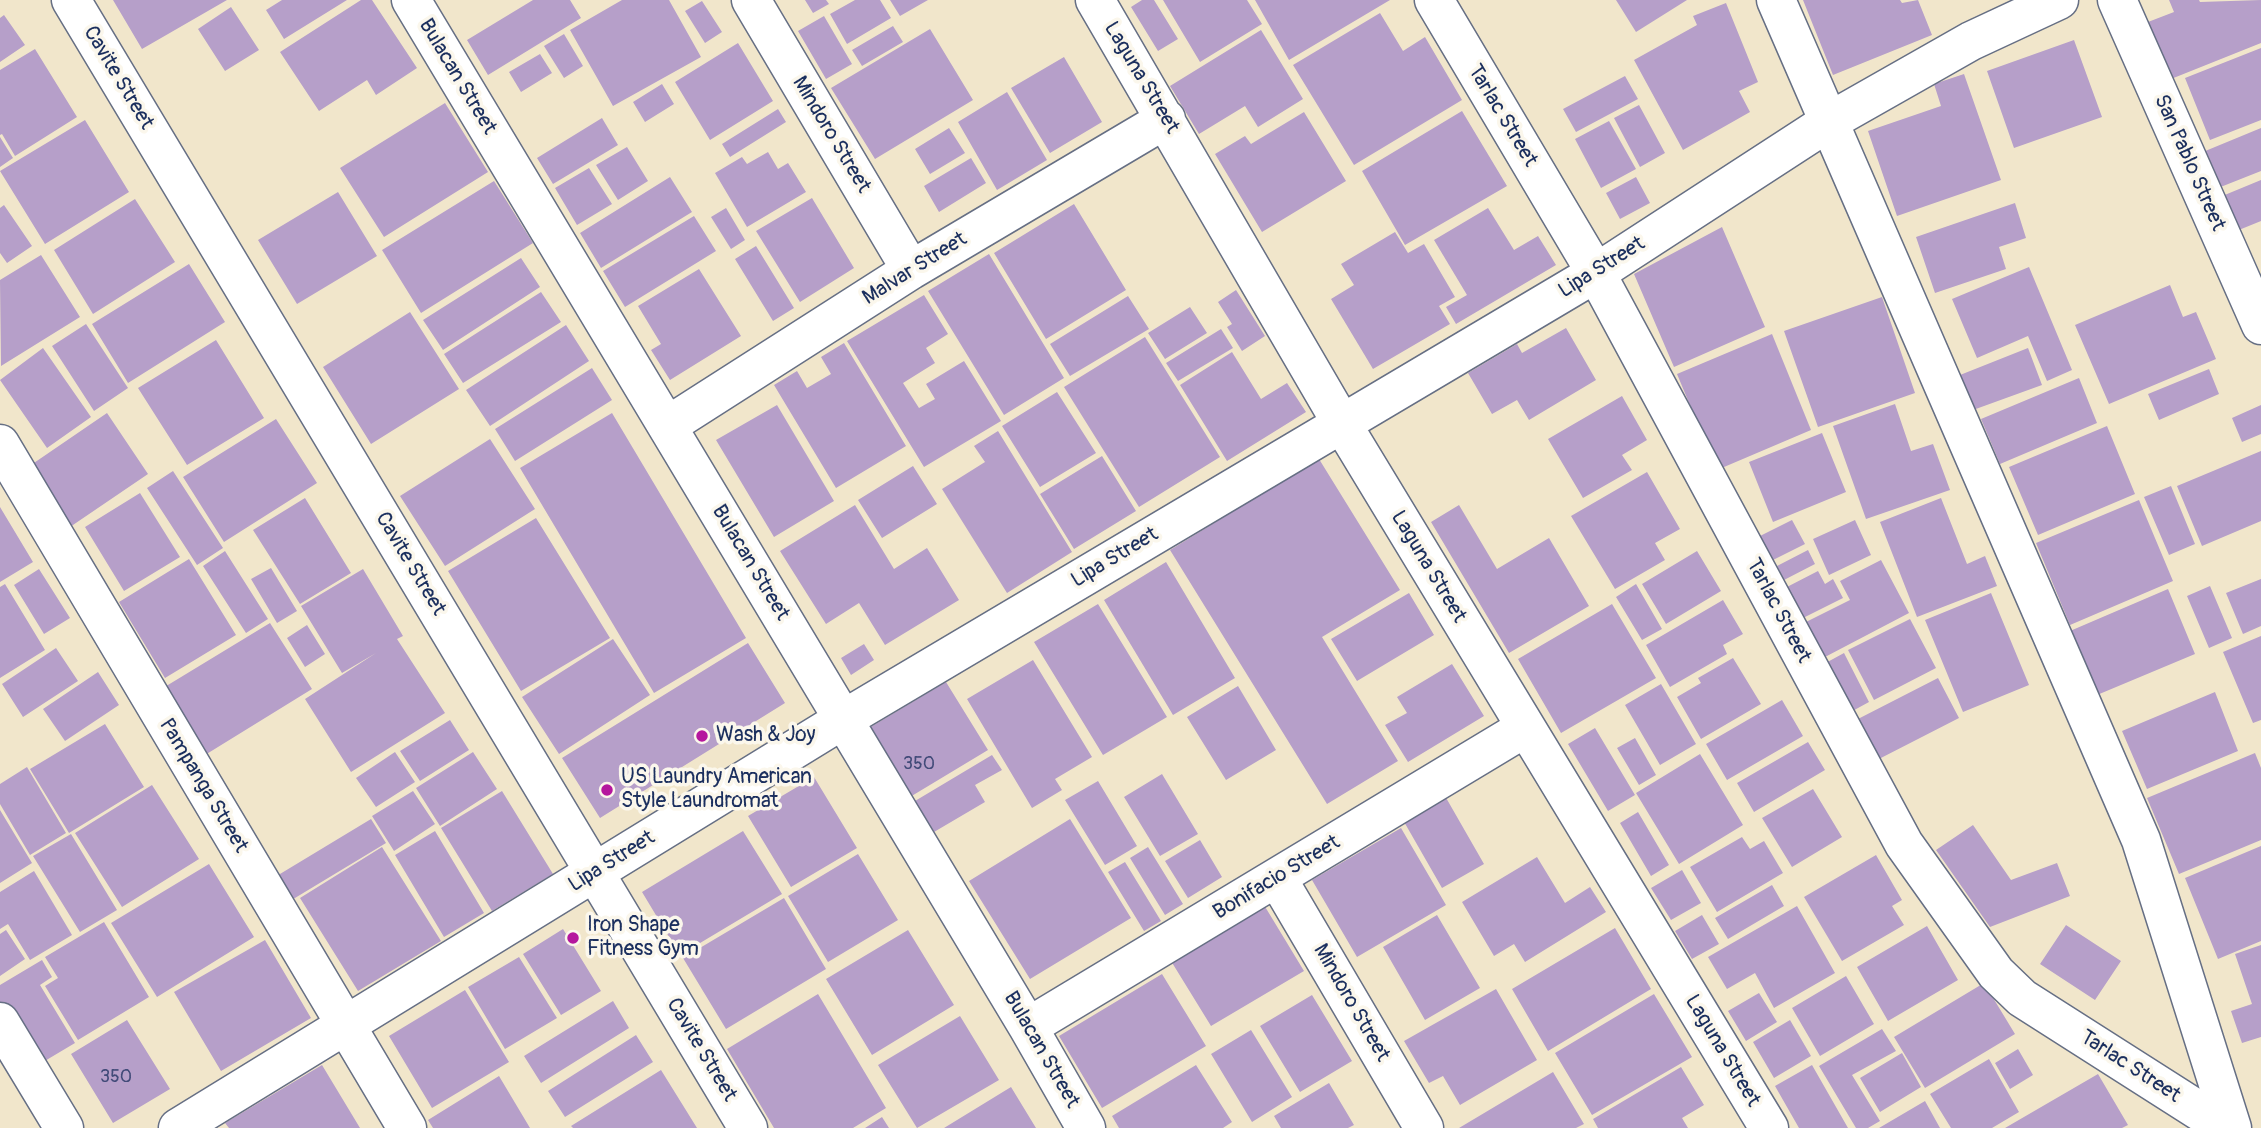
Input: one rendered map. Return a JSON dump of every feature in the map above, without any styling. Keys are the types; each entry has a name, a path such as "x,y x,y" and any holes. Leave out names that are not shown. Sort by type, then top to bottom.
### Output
{"street":[{"name":"Cavite Street","path":"71,0 748,1128"},
{"name":"Bulacan Street","path":"411,0 844,719 1086,1128"},
{"name":"Mindoro Street","path":"751,0 911,270"},
{"name":"Laguna Street","path":"1095,0 1342,424 1769,1128"},
{"name":"Tarlac Street","path":"1434,0 1596,273 1904,844 1996,973 2022,998 2226,1128"},
{"path":"1776,0 2141,840 2232,1128"},
{"name":"Lipa Street","path":"178,1128 844,719 1596,273 1830,121 1971,41 2059,0"},
{"name":"San Pablo Street","path":"2117,0 2261,326"},
{"name":"Malvar Street","path":"667,425 911,270 1166,119"},
{"name":"Pampanga Street","path":"0,444 407,1128"},
{"name":"Bonifacio Street","path":"1028,1027 1525,728"},
{"name":"Mindoro Street","path":"1277,878 1424,1128"},
{"path":"0,1022 64,1128"}],"building":[{"path":"113,0 227,0 142,49"},
{"path":"282,0 347,0 284,39 266,10"},
{"path":"361,0 372,0 417,68 376,95 367,80 319,111 280,52"},
{"path":"533,0 570,0 581,18 488,75 467,40"},
{"path":"622,0 669,0 701,57 613,106 570,30"},
{"path":"805,0 826,0 829,4 813,13"},
{"path":"855,0 880,0 891,18 847,44 830,14"},
{"path":"890,0 928,0 900,16"},
{"path":"1142,0 1154,0 1178,39 1158,51 1131,7"},
{"path":"1163,0 1247,0 1262,24 1200,62"},
{"path":"1255,0 1390,0 1289,60"},
{"path":"1616,0 1687,0 1636,32"},
{"path":"1803,0 1900,0 1902,3 1918,0 1932,35 1833,75"},
{"path":"2169,0 2261,0 2261,43 2171,79 2148,22 2174,12"},
{"path":"702,1 722,32 705,43 685,11"},
{"path":"1726,3 1758,82 1739,91 1750,112 1683,150 1634,60 1697,25 1693,16"},
{"path":"231,7 259,50 225,71 198,29"},
{"path":"1380,13 1403,51 1425,37 1462,100 1354,165 1293,65"},
{"path":"4,15 25,45 0,62 0,18"},
{"path":"824,16 852,64 826,79 798,31"},
{"path":"893,26 903,42 862,66 852,50"},
{"path":"930,29 973,100 875,159 831,88"},
{"path":"1261,30 1303,99 1258,127 1245,106 1199,134 1170,86"},
{"path":"564,34 583,66 564,78 544,46"},
{"path":"2074,40 2102,117 2014,148 1987,71"},
{"path":"738,43 773,101 710,140 675,82"},
{"path":"2261,48 2261,120 2210,140 2185,78"},
{"path":"35,49 77,117 15,156 2,134 0,135 0,70"},
{"path":"540,54 552,73 521,92 509,72"},
{"path":"1064,57 1102,122 1050,153 1011,88"},
{"path":"1964,74 2001,180 1897,216 1868,131 1941,106 1934,84"},
{"path":"1625,76 1638,99 1576,132 1563,109"},
{"path":"662,84 674,104 645,122 633,102"},
{"path":"1007,92 1047,160 997,190 958,122"},
{"path":"445,103 488,172 384,237 340,168"},
{"path":"1639,105 1665,153 1640,167 1614,118"},
{"path":"778,109 786,122 730,157 722,144"},
{"path":"1462,111 1507,186 1405,245 1362,171"},
{"path":"1304,112 1346,181 1262,232 1215,154 1245,136 1251,144"},
{"path":"602,118 618,145 553,184 537,158"},
{"path":"85,120 129,192 45,244 0,171"},
{"path":"1609,121 1636,169 1601,188 1575,139"},
{"path":"949,128 965,153 930,174 915,149"},
{"path":"2261,128 2261,171 2213,190 2198,154"},
{"path":"0,137 13,158 0,167"},
{"path":"627,147 648,181 618,200 596,165"},
{"path":"768,152 778,169 788,163 806,192 747,227 715,173 742,157 747,164"},
{"path":"971,158 986,183 939,212 924,186"},
{"path":"589,168 612,204 577,225 555,188"},
{"path":"670,177 692,212 601,268 580,233"},
{"path":"1636,177 1650,203 1620,219 1606,193"},
{"path":"2261,180 2261,221 2229,234 2215,199"},
{"path":"494,181 533,243 421,313 382,250"},
{"path":"338,192 377,256 297,304 258,240"},
{"path":"812,198 854,268 800,302 756,231"},
{"path":"135,199 175,262 93,314 54,250"},
{"path":"2015,203 2026,238 1999,247 2006,269 1935,293 1916,237"},
{"path":"1074,204 1126,290 1046,339 994,253"},
{"path":"4,205 32,246 7,263 0,253 0,208"},
{"path":"726,208 745,240 731,249 711,217"},
{"path":"1488,208 1514,250 1538,236 1556,265 1456,324 1446,307 1467,295 1434,240"},
{"path":"694,216 716,251 625,307 603,271"},
{"path":"1722,227 1765,327 1674,367 1634,274"},
{"path":"1395,232 1408,253 1424,244 1455,297 1439,306 1450,324 1373,369 1331,299 1354,285 1341,264"},
{"path":"756,246 794,308 773,321 735,259"},
{"path":"989,254 1064,378 1004,415 928,291"},
{"path":"41,255 80,317 1,366 0,280"},
{"path":"521,258 540,287 443,350 423,320"},
{"path":"189,264 225,322 128,383 92,324"},
{"path":"2029,267 2072,370 2047,381 2028,336 1977,358 1952,299"},
{"path":"699,269 741,336 670,380 651,350 661,344 638,306"},
{"path":"2170,285 2183,317 2196,312 2216,359 2109,404 2075,325"},
{"path":"1236,290 1265,336 1242,351 1227,327 1232,324 1218,302"},
{"path":"541,292 561,322 463,383 444,354"},
{"path":"924,295 948,334 926,348 935,363 903,383 919,408 935,399 926,384 964,361 1001,421 924,467 847,341"},
{"path":"1128,296 1149,329 1070,376 1050,344"},
{"path":"1882,297 1915,393 1818,427 1784,331"},
{"path":"1190,307 1207,333 1165,359 1148,333"},
{"path":"410,312 459,389 371,444 323,367"},
{"path":"86,324 128,388 94,411 52,346"},
{"path":"566,325 589,361 490,426 466,390"},
{"path":"1566,328 1596,380 1529,420 1517,400 1492,414 1468,373 1517,344 1522,353"},
{"path":"1221,329 1233,348 1178,381 1166,363"},
{"path":"1772,334 1811,430 1717,470 1677,374"},
{"path":"1145,337 1220,457 1139,507 1064,387"},
{"path":"216,340 264,418 187,465 138,388"},
{"path":"844,343 906,446 836,488 774,385 797,371 807,388 831,374 821,357"},
{"path":"43,348 91,417 47,448 0,380"},
{"path":"2028,348 2042,385 1973,410 1960,375"},
{"path":"1232,352 1261,399 1287,383 1306,412 1227,461 1180,385"},
{"path":"592,368 612,400 515,461 495,429"},
{"path":"2209,369 2219,394 2159,420 2148,394"},
{"path":"2079,378 2097,423 2000,464 1981,419"},
{"path":"1057,392 1096,453 1040,487 1002,426"},
{"path":"1622,396 1647,440 1622,455 1632,470 1583,498 1548,439"},
{"path":"1895,404 1911,451 1933,444 1950,490 1866,519 1833,426"},
{"path":"777,405 834,501 774,537 716,440"},
{"path":"2261,405 2261,434 2242,442 2232,418"},
{"path":"107,413 148,474 70,527 28,467"},
{"path":"612,413 746,638 654,693 520,468"},
{"path":"276,419 317,483 224,542 183,477"},
{"path":"2107,426 2135,494 2038,535 2009,467"},
{"path":"998,431 1072,552 1007,593 942,489 985,462 974,446"},
{"path":"1822,433 1846,492 1773,522 1749,462"},
{"path":"490,439 535,509 445,566 400,496"},
{"path":"2261,451 2261,521 2202,546 2177,486"},
{"path":"1102,456 1136,511 1074,549 1040,494"},
{"path":"1319,459 1400,590 1322,637 1398,761 1327,804 1170,550"},
{"path":"913,466 937,504 882,538 858,500"},
{"path":"173,471 223,548 197,565 147,488"},
{"path":"1647,472 1680,529 1655,543 1665,560 1615,589 1571,516"},
{"path":"2171,486 2195,544 2169,555 2144,497"},
{"path":"140,493 180,557 124,591 85,527"},
{"path":"305,498 351,573 300,604 253,530"},
{"path":"1941,498 1967,564 1985,556 1997,586 1917,617 1880,522"},
{"path":"2139,500 2173,581 2070,625 2036,543"},
{"path":"855,505 894,569 927,548 959,600 885,645 859,603 826,624 780,551"},
{"path":"1459,505 1497,569 1549,538 1589,606 1509,653 1431,522"},
{"path":"0,507 33,562 0,582"},
{"path":"536,518 610,638 521,691 448,571"},
{"path":"1792,520 1805,544 1771,561 1758,537"},
{"path":"1855,520 1871,555 1829,575 1813,539"},
{"path":"1808,550 1815,564 1784,580 1777,566"},
{"path":"225,551 268,619 246,633 203,566"},
{"path":"1697,551 1721,591 1666,624 1642,584"},
{"path":"189,559 236,635 165,678 119,602"},
{"path":"1881,560 1909,613 1825,657 1806,622 1850,600 1840,581"},
{"path":"1166,562 1235,678 1173,715 1104,600"},
{"path":"271,568 297,611 277,623 251,579"},
{"path":"39,569 70,618 44,634 14,585"},
{"path":"363,569 403,636 397,639 445,713 351,772 305,699 376,653 342,673 301,606"},
{"path":"1818,571 1825,584 1833,579 1843,598 1801,619 1785,588"},
{"path":"2261,579 2261,626 2243,634 2226,593"},
{"path":"5,584 45,650 0,678 0,587"},
{"path":"1636,584 1662,629 1642,640 1616,597"},
{"path":"2210,586 2232,638 2209,648 2187,596"},
{"path":"2168,589 2195,654 2097,695 2070,631"},
{"path":"1409,593 1434,635 1357,681 1331,639"},
{"path":"1991,593 2029,685 1963,712 1925,620"},
{"path":"1723,600 1743,634 1723,645 1727,654 1670,687 1646,645"},
{"path":"1098,604 1167,717 1103,755 1034,642"},
{"path":"1612,604 1656,678 1561,733 1518,659"},
{"path":"1910,619 1936,668 1874,700 1848,650"},
{"path":"270,623 312,689 205,755 163,688"},
{"path":"307,625 325,654 305,667 287,638"},
{"path":"2261,636 2261,720 2253,723 2223,652"},
{"path":"613,639 650,695 559,754 522,697"},
{"path":"748,643 785,703 600,818 562,758"},
{"path":"864,644 874,660 851,675 841,658"},
{"path":"56,648 78,681 23,717 2,684"},
{"path":"1844,653 1869,702 1847,714 1822,665"},
{"path":"1733,658 1761,704 1701,739 1677,697 1701,683 1698,678"},
{"path":"1033,660 1092,757 1055,779 1062,790 1032,808 967,699"},
{"path":"1452,664 1484,716 1408,762 1385,725 1407,713 1397,697"},
{"path":"98,672 119,705 65,741 43,709"},
{"path":"1938,678 1959,718 1877,760 1856,720"},
{"path":"946,682 988,750 910,797 869,728"},
{"path":"1661,684 1696,744 1660,765 1625,705"},
{"path":"1238,686 1276,750 1226,780 1187,717"},
{"path":"2215,692 2238,751 2147,789 2122,731"},
{"path":"1782,700 1803,736 1727,780 1706,744"},
{"path":"450,720 469,750 420,781 400,751"},
{"path":"105,724 144,787 69,833 30,769"},
{"path":"1595,728 1635,795 1608,811 1568,744"},
{"path":"1635,738 1656,775 1639,785 1617,748"},
{"path":"1808,742 1825,770 1754,812 1737,783"},
{"path":"395,752 415,782 376,807 356,778"},
{"path":"473,752 497,789 440,826 416,788"},
{"path":"2255,753 2261,768 2261,840 2179,874 2147,798"},
{"path":"1700,754 1743,825 1679,864 1636,793"},
{"path":"992,755 1002,770 975,785 985,802 934,832 915,801"},
{"path":"27,767 66,833 30,855 0,804 0,784"},
{"path":"1162,774 1198,834 1160,856 1124,797"},
{"path":"814,777 857,848 791,887 748,816"},
{"path":"1098,781 1137,846 1105,865 1065,800"},
{"path":"152,785 199,859 122,907 75,833"},
{"path":"1813,789 1842,837 1792,867 1762,818"},
{"path":"413,791 435,824 394,851 372,816"},
{"path":"502,791 553,874 492,911 441,828"},
{"path":"1445,796 1484,864 1442,888 1403,820"},
{"path":"0,810 32,863 0,883"},
{"path":"1638,812 1669,865 1651,876 1620,823"},
{"path":"371,819 386,843 290,901 275,877"},
{"path":"1070,819 1131,918 1030,979 969,881"},
{"path":"1973,825 2011,880 2057,863 2070,896 1990,927 1936,850"},
{"path":"1401,828 1446,905 1357,957 1312,880"},
{"path":"435,831 484,913 444,937 395,855"},
{"path":"743,831 782,894 680,955 642,892"},
{"path":"71,834 117,910 80,932 33,856"},
{"path":"1742,837 1750,849 1764,841 1783,873 1717,912 1690,867"},
{"path":"1200,840 1222,877 1188,898 1165,861"},
{"path":"2261,846 2261,941 2218,959 2185,878"},
{"path":"382,847 441,941 358,991 300,898"},
{"path":"1148,847 1183,904 1165,915 1130,858"},
{"path":"858,854 898,920 828,962 788,896"},
{"path":"1876,855 1902,900 1892,906 1904,925 1842,961 1804,897"},
{"path":"1537,857 1565,903 1590,887 1606,912 1525,962 1514,944 1494,956 1462,902"},
{"path":"1125,862 1161,921 1144,931 1108,872"},
{"path":"209,864 254,937 157,997 111,923"},
{"path":"1682,870 1701,903 1671,920 1651,888"},
{"path":"34,871 72,935 30,960 8,924 0,929 0,892"},
{"path":"1772,885 1784,906 1728,939 1715,918"},
{"path":"784,898 826,969 726,1029 683,958"},
{"path":"1264,905 1304,971 1211,1026 1171,961"},
{"path":"1797,906 1835,973 1774,1008 1755,973 1727,989 1708,957"},
{"path":"1437,915 1480,988 1425,1020 1383,947"},
{"path":"1702,915 1719,944 1692,959 1675,931"},
{"path":"104,922 149,997 78,1040 45,986 58,978 45,957"},
{"path":"2066,925 2121,961 2095,1000 2040,964"},
{"path":"1927,926 1958,980 1888,1021 1857,967"},
{"path":"1615,928 1651,989 1548,1051 1512,989"},
{"path":"563,929 601,991 561,1015 523,954"},
{"path":"6,930 25,959 0,976 0,934"},
{"path":"908,930 954,1005 872,1055 826,979"},
{"path":"265,940 311,1018 221,1071 174,992"},
{"path":"2261,945 2261,1037 2242,1043 2231,1011 2252,1004 2235,954"},
{"path":"519,957 557,1018 505,1049 468,987"},
{"path":"42,960 52,977 40,985 75,1043 33,1068 0,1012 0,985"},
{"path":"1162,974 1206,1046 1102,1108 1059,1036"},
{"path":"1846,976 1874,1024 1820,1056 1792,1008"},
{"path":"1984,983 2015,1034 1925,1088 1894,1037"},
{"path":"1496,989 1537,1060 1460,1105 1443,1076 1429,1083 1404,1041"},
{"path":"465,990 509,1062 432,1108 389,1036"},
{"path":"1759,993 1777,1022 1746,1041 1728,1011"},
{"path":"818,994 886,1108 853,1128 774,1128 727,1049"},
{"path":"1654,994 1692,1057 1592,1115 1555,1053"},
{"path":"1312,995 1352,1061 1300,1092 1260,1026"},
{"path":"613,1001 629,1028 541,1083 524,1056"},
{"path":"960,1016 999,1080 917,1128 878,1065"},
{"path":"127,1020 170,1089 113,1123 71,1054"},
{"path":"1790,1020 1811,1056 1774,1078 1753,1042"},
{"path":"1882,1029 1896,1051 1852,1075 1880,1121 1868,1128 1856,1128 1819,1066"},
{"path":"1251,1030 1292,1097 1252,1122 1211,1054"},
{"path":"636,1035 653,1062 565,1117 548,1091"},
{"path":"2018,1049 2033,1075 2010,1089 1995,1063"},
{"path":"1902,1053 1921,1087 1880,1112 1860,1078"},
{"path":"1989,1059 2019,1112 1992,1128 1951,1128 1930,1094"},
{"path":"322,1065 360,1128 229,1128 225,1123"},
{"path":"1196,1065 1232,1122 1223,1128 1119,1128 1112,1116"},
{"path":"1812,1065 1848,1128 1799,1128 1775,1086"},
{"path":"1681,1067 1704,1105 1682,1118 1688,1128 1598,1128 1593,1119"},
{"path":"661,1070 697,1128 571,1126"},
{"path":"1553,1072 1584,1124 1576,1128 1459,1128"},
{"path":"2098,1074 2128,1125 2122,1128 2005,1128"},
{"path":"499,1076 530,1128 433,1128 428,1120"},
{"path":"1329,1083 1354,1125 1348,1128 1281,1128 1274,1116"},
{"path":"1011,1087 1036,1128 944,1128"},
{"path":"1925,1101 1940,1128 1879,1128"},
{"path":"882,1117 889,1128 865,1128"}],"place":[{"name":"Wash & Joy","path":"702,736"},
{"name":"US Laundry American Style Laundromat","path":"607,790"},
{"name":"Iron Shape Fitness Gym","path":"573,938"}]}
